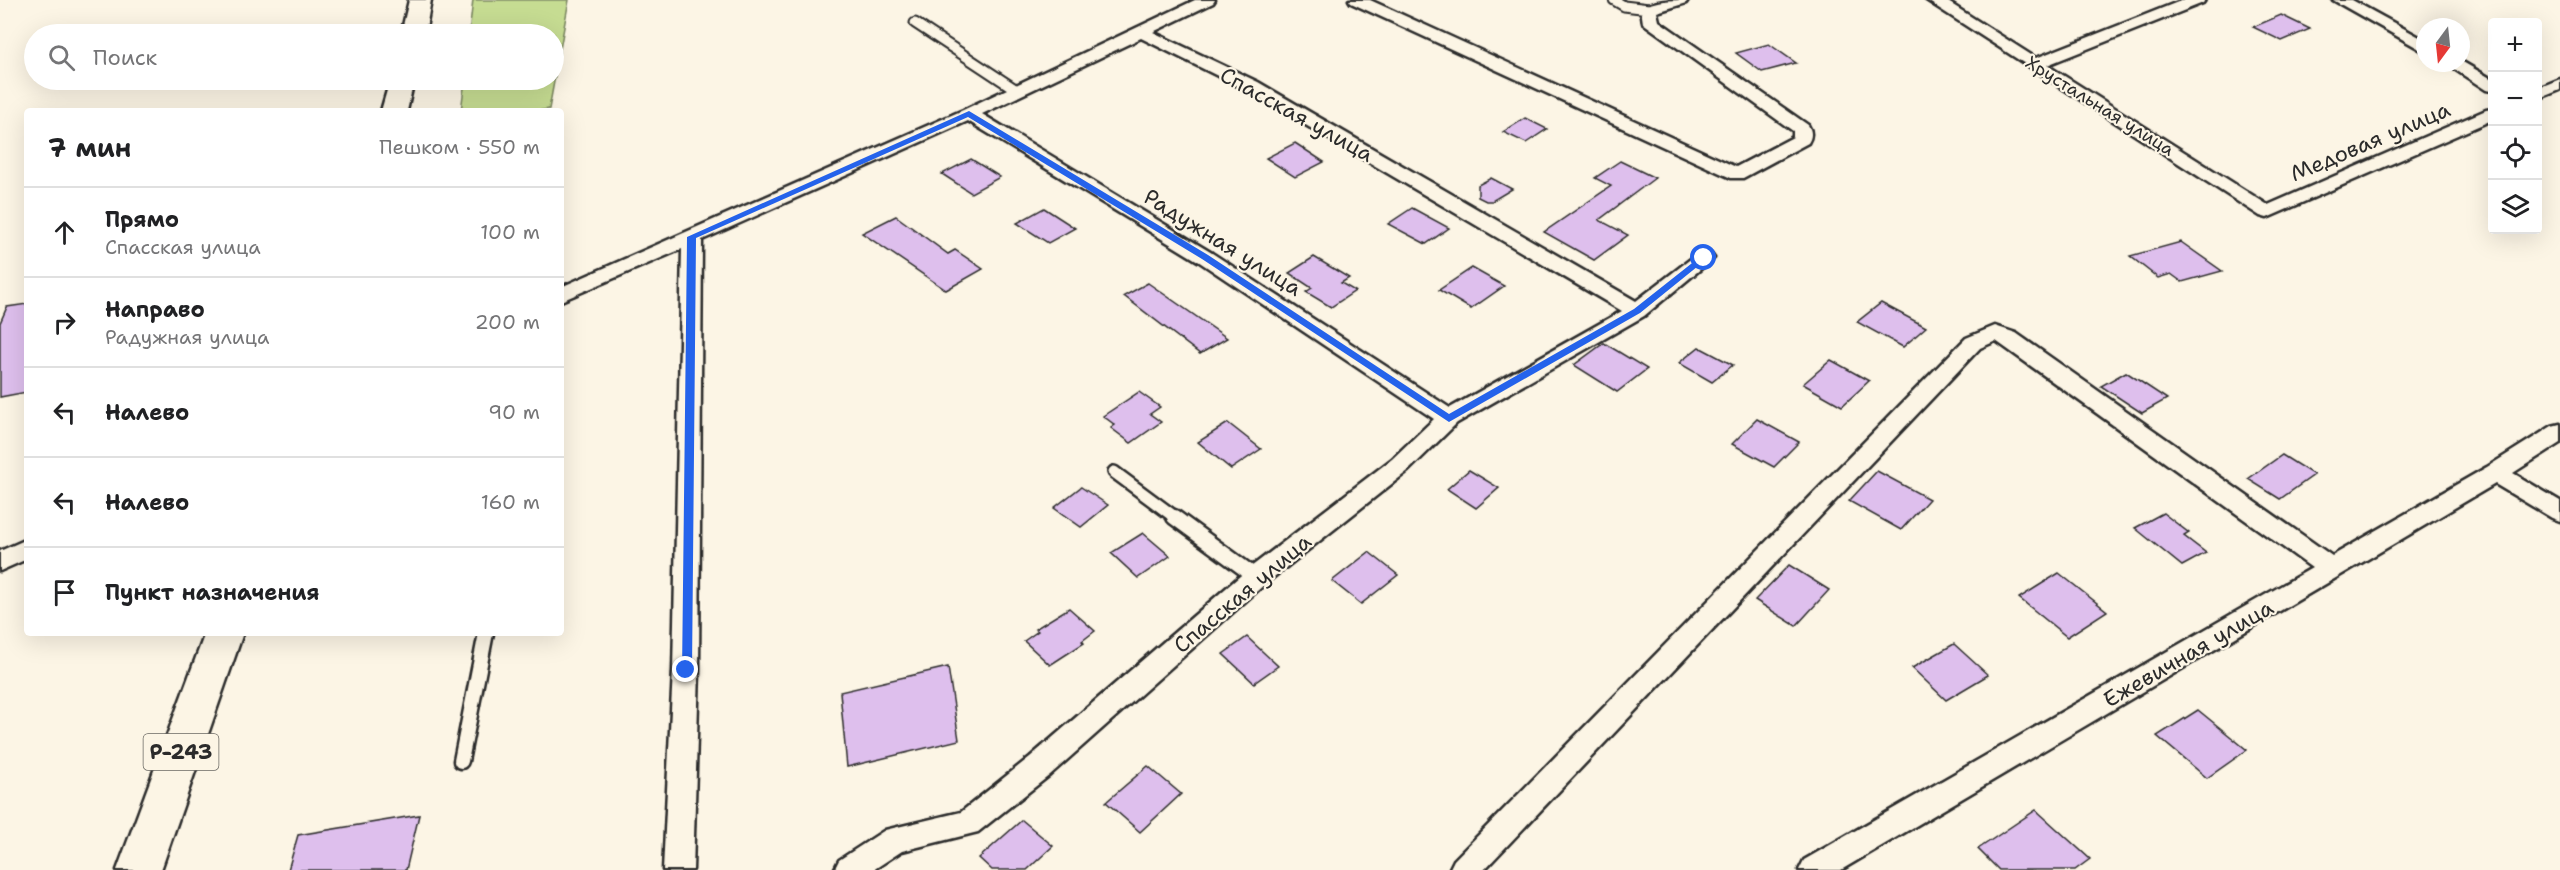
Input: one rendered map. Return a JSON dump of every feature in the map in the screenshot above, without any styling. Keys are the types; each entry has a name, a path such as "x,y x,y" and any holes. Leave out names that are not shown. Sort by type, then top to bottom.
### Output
{"highway":[{"path":"415,24 420,0"},
{"path":"395,108 399,90"},
{"name":"Р-243","path":"139,870 223,636"}],"street":[{"path":"564,294 969,114 1207,0"},
{"path":"1357,0 1737,174 1802,139 1802,129 1651,22 1649,9 1680,0"},
{"name":"Хрустальная улица","path":"1934,0 2267,212"},
{"path":"2034,64 2197,0"},
{"path":"2341,0 2416,42"},
{"name":"Спасская улица","path":"1142,32 1252,86 1637,311"},
{"path":"2468,72 2488,83"},
{"path":"2542,92 2560,84"},
{"name":"Радужная улица","path":"969,114 1205,257 1449,418"},
{"name":"Медовая улица","path":"2267,212 2488,116"},
{"path":"678,870 686,670 692,237"},
{"name":"Спасская улица","path":"849,870 895,838 968,823 1040,766 1256,577 1400,465 1449,418 1637,311 1704,258"},
{"path":"1464,870 1973,343 1995,333 2009,338 2331,569"},
{"name":"Ежевичная улица","path":"1814,870 2495,473 2560,432"},
{"path":"2495,473 2560,512"},
{"path":"0,562 24,550"}],"lane":[{"path":"1614,0 1624,6 1649,9"},
{"path":"915,23 1018,90"},
{"path":"1114,472 1256,577"},
{"path":"461,761 485,636"}],"green space":[{"path":"473,0 569,0 564,27 564,24 470,24"},
{"path":"464,90 552,90 549,108 461,108"}],"building":[{"path":"2281,15 2310,29 2282,41 2253,27"},
{"path":"1769,44 1796,63 1762,72 1736,53"},
{"path":"1525,118 1547,129 1526,143 1503,132"},
{"path":"1295,143 1324,162 1295,177 1266,158"},
{"path":"971,159 1000,177 971,193 942,174"},
{"path":"1620,161 1655,178 1599,220 1628,235 1594,260 1544,232 1611,186 1595,178"},
{"path":"1491,178 1512,189 1492,201 1478,197 1478,185"},
{"path":"1044,208 1075,228 1048,243 1017,223"},
{"path":"1412,208 1449,228 1426,244 1388,224"},
{"path":"896,216 948,254 955,250 983,269 946,290 862,233"},
{"path":"2181,242 2222,271 2182,282 2171,274 2158,278 2130,256"},
{"path":"1314,257 1349,278 1341,283 1355,291 1331,307 1306,292 1312,288 1289,273"},
{"path":"1472,268 1504,286 1471,309 1439,290"},
{"path":"1148,283 1227,338 1200,354 1124,296"},
{"path":"1881,303 1926,327 1903,347 1857,322"},
{"path":"24,304 24,393 0,397 0,323 7,307"},
{"path":"1604,343 1647,369 1617,392 1574,365"},
{"path":"1699,347 1733,365 1712,382 1679,363"},
{"path":"1831,360 1869,381 1842,406 1803,384"},
{"path":"2126,372 2167,399 2142,413 2101,386"},
{"path":"1139,392 1160,407 1150,414 1161,422 1131,443 1111,428 1115,425 1103,416"},
{"path":"1757,419 1799,442 1774,467 1732,444"},
{"path":"1228,423 1261,449 1231,469 1198,442"},
{"path":"2282,455 2314,475 2280,499 2248,479"},
{"path":"1469,470 1499,488 1476,508 1447,489"},
{"path":"1877,471 1929,499 1901,530 1849,501"},
{"path":"1081,487 1108,505 1081,527 1054,508"},
{"path":"2163,513 2189,533 2184,536 2206,553 2182,566 2135,528"},
{"path":"1143,533 1170,556 1138,578 1111,553"},
{"path":"1369,552 1398,575 1361,604 1332,581"},
{"path":"1789,565 1829,590 1796,626 1755,600"},
{"path":"2059,573 2107,611 2067,637 2019,598"},
{"path":"1069,608 1095,631 1082,641 1084,643 1050,665 1024,641 1038,631 1035,629"},
{"path":"1247,637 1278,666 1254,683 1223,654"},
{"path":"1954,644 1988,675 1946,700 1912,668"},
{"path":"948,667 959,740 847,767 840,692"},
{"path":"2198,710 2247,750 2207,778 2157,736"},
{"path":"1148,766 1181,794 1140,832 1106,802"},
{"path":"2036,810 2090,859 2075,870 1999,870 1978,849"},
{"path":"419,815 406,870 288,870 298,835"},
{"path":"1022,820 1053,846 1027,870 992,870 979,858"}],"route":[{"path":"686,670 692,237 969,114 1205,257 1449,418 1637,311 1704,258"}]}
